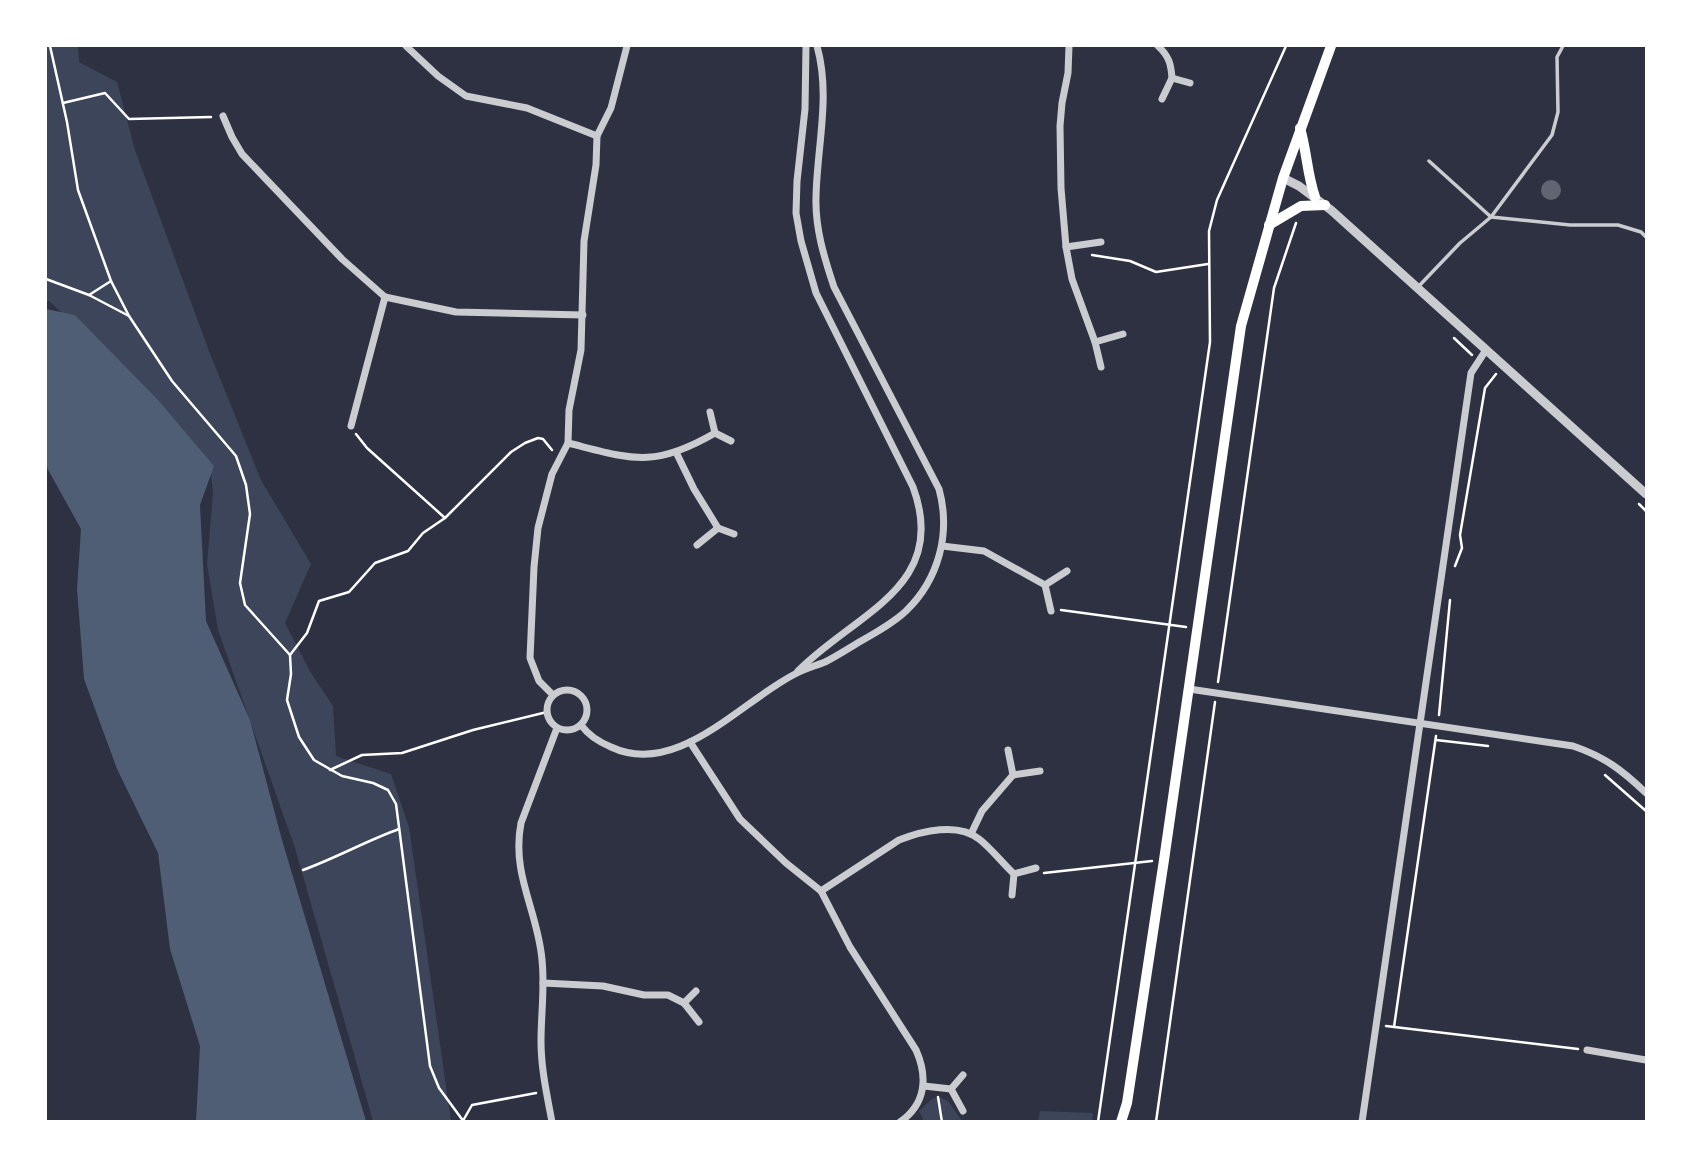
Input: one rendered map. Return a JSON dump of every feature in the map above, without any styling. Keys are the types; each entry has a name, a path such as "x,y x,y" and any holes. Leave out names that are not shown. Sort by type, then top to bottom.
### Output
{"main road":[{"path":"1121,1122 1127,1103 1164,860 1241,326 1283,178 1331,46"},
{"path":"1300,128 1307,152 1308,176 1315,197"},
{"path":"1269,225 1301,206 1325,205"},
{"path":"1127,1103 1129,1122"}],"street":[{"path":"406,46 438,76 466,96 527,108 597,136"},
{"path":"553,695 535,674 530,647 538,528 545,494 559,457 568,443 569,411 581,350 584,241 596,165 597,136 611,107 627,46"},
{"path":"581,725 596,739 624,753 639,755 674,751 794,674 817,651 898,589 916,561 922,525 920,507 913,487 816,293 801,241 796,213 805,109 806,46"},
{"path":"794,674 826,662 905,612 919,597 932,576 942,546 944,527 939,489 834,286 824,257 816,198 824,98 823,72 817,46"},
{"path":"1069,46 1060,126 1066,247 1072,279 1095,342 1101,367"},
{"path":"1158,46 1171,63 1172,78 1162,99"},
{"path":"1172,78 1190,83"},
{"path":"223,116 243,154 342,259 385,297 456,312 583,315"},
{"path":"1283,178 1325,205 1647,494"},
{"path":"1066,247 1101,242"},
{"path":"351,426 385,297"},
{"path":"1095,342 1124,334"},
{"path":"1362,1122 1471,373 1486,350"},
{"path":"710,412 715,433"},
{"path":"568,443 635,459 658,458 715,433"},
{"path":"715,433 731,441"},
{"path":"676,452 694,489 718,528 734,534"},
{"path":"697,545 718,528"},
{"path":"942,546 984,551 1045,585 1051,611"},
{"path":"1045,585 1067,570"},
{"path":"1189,689 1573,746 1600,755 1647,793"},
{"path":"560,691 573,691 584,699 587,713 581,725 570,731 557,728 548,719 547,712 553,695 560,691"},
{"path":"552,1122 541,1042 543,983 539,939 519,869 518,839 521,823 557,728"},
{"path":"690,742 740,818 778,856 821,891 850,947 916,1050 923,1068 925,1086 919,1102 901,1122"},
{"path":"1007,750 1013,775"},
{"path":"971,834 982,811 1013,775 1040,771"},
{"path":"821,891 899,840 912,835 941,831 971,834 1014,874"},
{"path":"1014,874 1036,868"},
{"path":"1012,895 1014,874"},
{"path":"543,983 603,986 644,995 668,995 684,1003 699,1022"},
{"path":"684,1003 696,991"},
{"path":"1587,1050 1647,1060"},
{"path":"951,1089 962,1075"},
{"path":"925,1086 951,1089"},
{"path":"951,1089 963,1111"}],"lane":[{"path":"1418,286 1460,243 1491,217 1552,135 1558,112 1557,58 1563,46"},
{"path":"1429,160 1491,217 1570,225 1618,225 1641,232 1647,237"}],"path":[{"path":"50,46 78,190 111,281 129,316 172,381 236,456 246,485 250,514 240,583 245,605 290,655"},
{"path":"1098,1122 1210,342 1209,231 1212,211 1286,46"},
{"path":"63,103 105,93 129,119 223,116"},
{"path":"1218,682 1275,288 1298,218"},
{"path":"1084,244 1091,255 1130,261 1156,272 1209,264"},
{"path":"46,279 89,295 129,316"},
{"path":"89,295 111,281"},
{"path":"1449,333 1458,343"},
{"path":"1452,575 1462,548 1460,535 1485,388 1496,374"},
{"path":"351,426 367,448 445,518"},
{"path":"546,1091 472,1105 464,1120 439,1088 430,1066 396,804 388,790 373,783 342,776 314,760 299,737 288,700 290,655 307,633 318,601 349,592 375,563 408,551 511,452 525,443 534,438 542,439 559,457"},
{"path":"1439,714 1450,597"},
{"path":"1051,611 1058,609 1196,629"},
{"path":"1156,1122 1215,701"},
{"path":"330,770 362,755 402,753 473,730 547,712"},
{"path":"1394,1027 1436,740 1498,747"},
{"path":"1602,773 1647,811"},
{"path":"303,870 399,829"},
{"path":"1036,868 1041,874 1164,860"},
{"path":"1376,1024 1587,1050"},
{"path":"937,1087 942,1122"}],"shaded area":[{"path":"46,46 78,46 79,62 117,82 135,150 209,351 261,480 311,564 285,623 311,673 333,706 336,756 391,774 409,827 451,1121 373,1121 295,848 218,630 207,564 213,493 210,464 130,377 46,301"},
{"path":"46,309 75,315 158,400 214,466 200,505 206,621 250,720 282,840 366,1121 196,1121 200,1046 170,949 158,853 117,769 84,679 77,589 81,529 46,466"},
{"path":"939,1097 948,1101 962,1121 924,1121 919,1111 932,1099"},
{"path":"1040,1111 1093,1113 1092,1121 1038,1121"}],"building":[{"path":"1547,180 1555,180 1561,190 1555,200 1547,200 1541,194 1541,186"}]}
